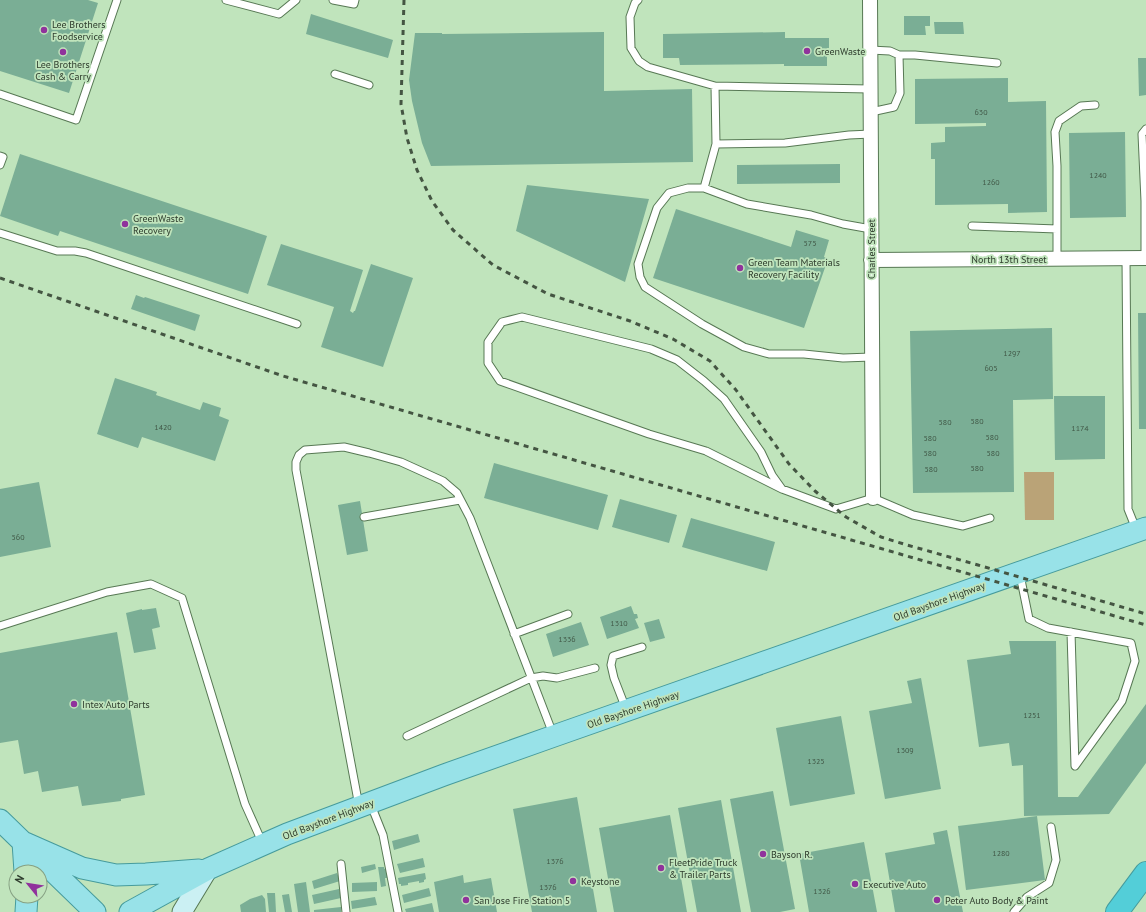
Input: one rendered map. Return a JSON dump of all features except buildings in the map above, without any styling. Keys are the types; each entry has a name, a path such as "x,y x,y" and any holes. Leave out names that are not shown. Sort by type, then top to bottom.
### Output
{"highway":[{"path":"1117,912 1146,873"}],"main road":[{"name":"Old Bayshore Highway","path":"130,912 208,869 287,834 554,736 1141,530"},
{"path":"0,820 95,912"},
{"path":"23,842 82,868 116,875 208,869"},
{"path":"23,842 24,864"},
{"path":"182,912 208,869"}],"street":[{"name":"Charles Street","path":"870,0 873,498"},
{"name":"North 13th Street","path":"871,260 1145,258"}],"lane":[{"path":"0,94 76,120 117,0"},
{"path":"226,0 279,14 296,0"},
{"path":"333,0 354,4 354,0"},
{"path":"638,0 634,4 630,18 631,48 639,61 648,67 715,86 870,89"},
{"path":"870,50 890,51 899,55 915,55 997,63"},
{"path":"871,112 894,107 900,93 899,55"},
{"path":"334,74 369,85"},
{"path":"704,188 716,144 715,86"},
{"path":"1057,259 1057,166 1055,132 1059,121 1081,106 1095,105"},
{"path":"1145,258 1145,201 1142,134 1146,129"},
{"path":"716,144 785,143 849,135 871,134"},
{"path":"0,156 3,157 0,165"},
{"path":"871,229 843,224 811,215 747,204 704,188 688,188 670,193 657,208 638,264 640,277 645,287 702,324 744,347 769,354 804,354 842,358 872,357"},
{"path":"972,226 1057,229"},
{"path":"0,233 57,251 75,251 86,253 297,324"},
{"path":"1126,258 1128,509 1141,530"},
{"path":"782,489 772,475 761,452 724,399 677,360 651,349 522,317 502,322 488,342 488,363 500,381 649,434 706,451 782,489 836,509 873,498 914,515 963,526 990,518"},
{"path":"398,912 383,835 364,805 344,726 296,470 296,462 299,455 305,450 344,447 369,452 401,462 443,481 457,493 470,518 554,736"},
{"path":"364,517 460,500"},
{"path":"1019,572 1029,619 1048,628 1071,632 1131,643 1134,662 1122,701 1076,766 1071,632"},
{"path":"0,626 107,592 151,584 182,598 245,804 263,844"},
{"path":"514,634 568,614"},
{"path":"627,711 614,678 611,665 613,656 642,647"},
{"path":"407,736 531,678 543,676 557,678 595,668"},
{"path":"1014,912 1027,897 1049,883 1056,860 1052,827"},
{"path":"341,864 346,912"}],"shaded area":[{"path":"1024,472 1054,472 1054,520 1025,520"}],"railway":[{"path":"404,0 401,104 407,138 417,170 432,201 453,230 493,265 548,294 630,321 673,339 710,361 736,390 789,464 815,491 846,517 881,537 1146,614"},
{"path":"0,278 283,376 1146,625"}],"place":[{"name":"Lee Brothers Foodservice","path":"44,30"},
{"name":"GreenWaste","path":"807,51"},
{"name":"Lee Brothers Cash & Carry","path":"63,52"},
{"name":"GreenWaste Recovery","path":"125,224"},
{"name":"Green Team Materials Recovery Facility","path":"740,268"},
{"name":"Intex Auto Parts","path":"74,704"},
{"name":"Bayson R.","path":"763,854"},
{"name":"FleetPride Truck & Trailer Parts","path":"661,868"},
{"name":"Keystone","path":"573,881"},
{"name":"Executive Auto","path":"855,884"},
{"name":"San Jose Fire Station 5","path":"466,900"},
{"name":"Peter Auto Body & Paint","path":"937,900"}]}
